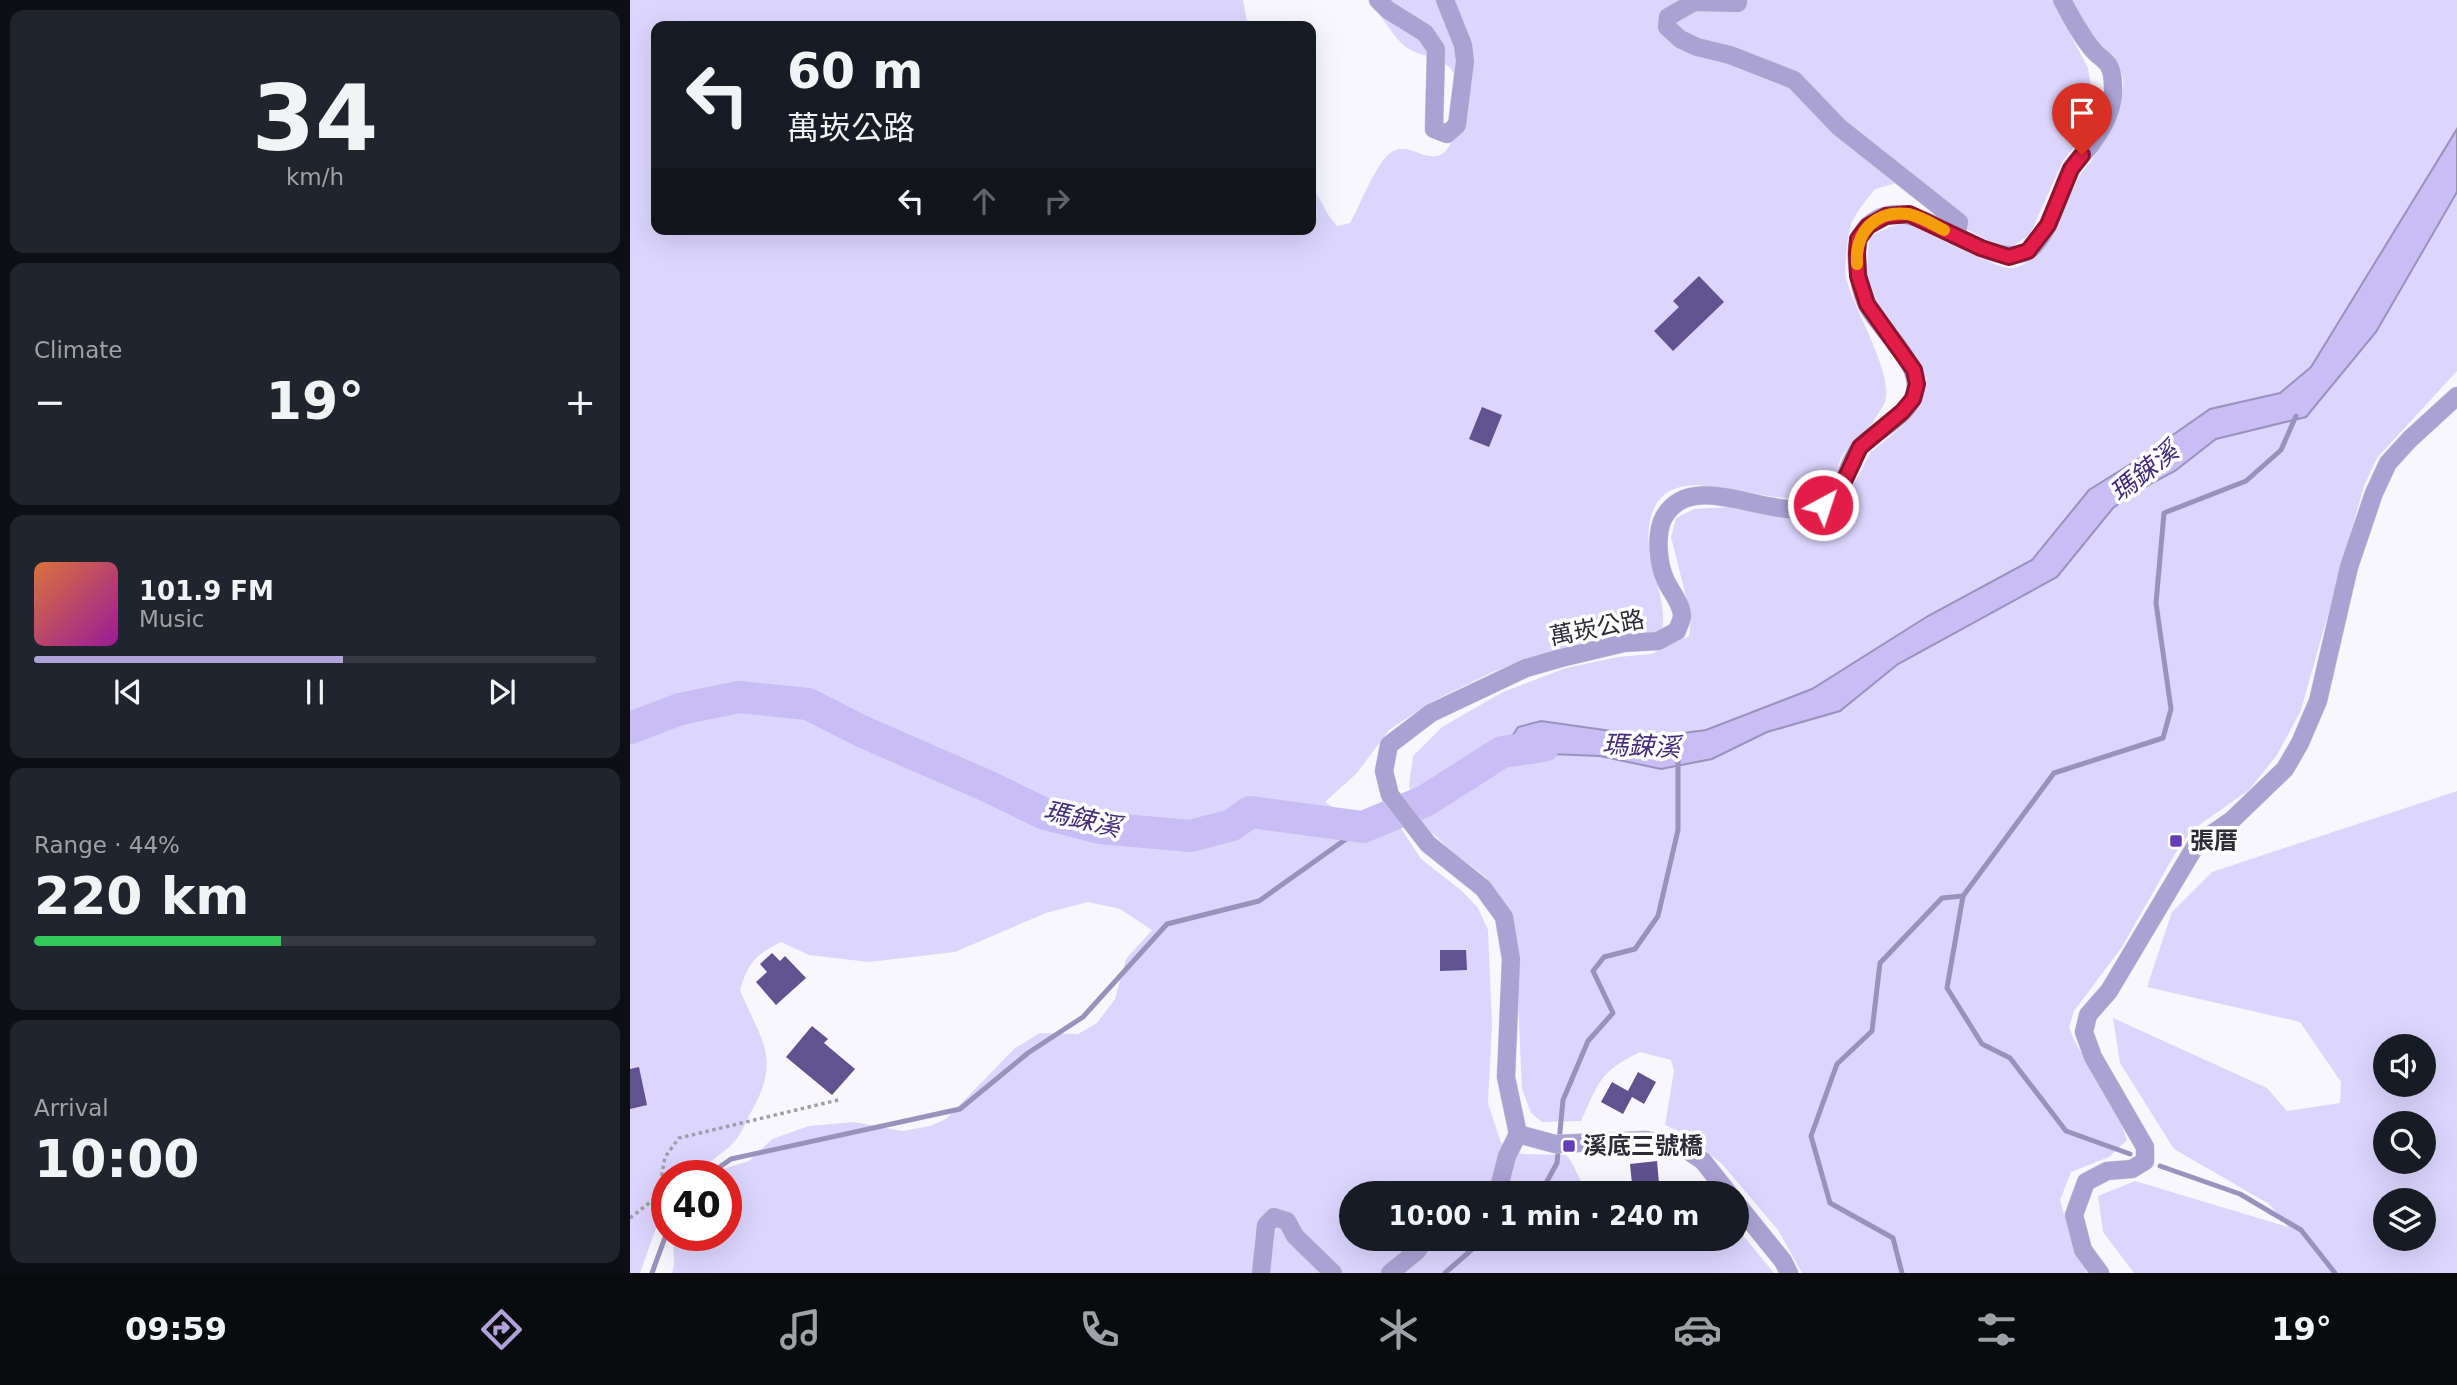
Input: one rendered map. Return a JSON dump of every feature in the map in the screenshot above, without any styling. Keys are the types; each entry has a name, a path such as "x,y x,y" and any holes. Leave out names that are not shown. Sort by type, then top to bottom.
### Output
{"street":[{"path":"1378,0 1388,10 1425,33 1436,48 1434,129 1447,134 1457,125 1465,61 1463,45 1445,0"},
{"path":"1738,0 1738,3 1725,5 1693,2 1668,17 1667,27 1680,40 1697,47 1730,55 1794,79 1839,127 1959,222 1956,236"},
{"name":"萬崁公路","path":"1518,1133 1506,1077 1511,959 1504,917 1483,888 1429,844 1390,795 1384,771 1389,745 1431,713 1526,668 1624,643 1658,641 1677,631 1682,616 1676,598 1665,580 1660,558 1662,520 1672,505 1688,496 1728,496 1754,503 1803,509 1823,505 1840,490 1860,447 1902,412 1913,399 1917,384 1914,370 1867,304 1858,276 1858,239 1868,226 1886,216 1909,214 1981,248 2009,257 2028,251 2048,225 2071,169 2093,142 2108,115 2113,89 2110,66 2093,50 2062,0"},
{"path":"2100,1273 2083,1250 2074,1215 2086,1182 2107,1171 2132,1169 2145,1161 2145,1147 2094,1057 2084,1032 2088,1015 2109,992 2196,845 2232,820 2285,769 2300,743 2318,701 2349,567 2374,493 2388,463 2457,396"},
{"path":"1501,1181 1507,1156 1518,1133 1562,1144 1646,1140 1681,1146 1703,1161 1718,1181"},
{"path":"1261,1273 1266,1225 1274,1217 1287,1222 1294,1236 1334,1273"},
{"path":"1749,1219 1783,1261 1789,1273"},
{"path":"1390,1273 1417,1251"}],"path":[{"path":"630,1218 658,1196 665,1157 679,1138 838,1100"}],"shaded area":[{"path":"630,0 1243,0 1247,21 651,21 651,235 1316,235 1316,193 1337,226 1350,223 1373,176 1389,154 1402,149 1427,156 1440,155 1451,142 1458,119 1459,94 1451,69 1446,64 1412,51 1401,43 1370,0 2052,0 2088,68 2093,97 2087,130 2063,161 2030,234 2012,247 1999,246 1939,215 1904,181 1875,189 1851,224 1846,277 1880,362 1886,395 1883,406 1870,426 1843,455 1831,484 1819,494 1800,498 1701,485 1679,487 1662,497 1651,517 1649,548 1662,603 1662,631 1646,635 1607,636 1554,650 1493,672 1433,701 1389,730 1357,773 1325,802 1337,810 1354,814 1378,805 1386,805 1421,859 1462,891 1478,908 1488,930 1492,1025 1488,1103 1501,1143 1522,1154 1566,1155 1581,1181 1339,1181 1339,1251 1749,1251 1749,1243 1774,1273 672,1273 674,1251 742,1251 742,1163 749,1161 772,1139 809,1126 854,1122 902,1131 930,1126 946,1119 1015,1048 1040,1033 1078,1034 1097,1023 1115,999 1126,959 1152,930 1120,909 1088,902 1046,913 955,952 869,962 809,955 781,942 765,951 750,966 740,990 765,1050 767,1063 760,1093 740,1134 731,1146 712,1160 651,1160 651,1242 640,1273 630,1273"},
{"path":"2072,0 2457,0 2457,129 2311,367 2280,393 2210,409 2089,490 2032,560 1928,616 1812,689 1706,730 1654,737 1541,721 1503,752 1600,756 1661,769 1712,759 1767,732 1840,711 1898,664 2057,577 2113,508 2135,492 2175,471 2216,439 2306,417 2376,332 2457,192 2457,371 2377,458 2364,486 2301,710 2277,755 2249,790 2192,830 2176,852 2122,947 2074,1011 2069,1027 2074,1040 2122,1126 2127,1140 2109,1157 2071,1172 2060,1200 2069,1232 2087,1273 1802,1273 1778,1230 1749,1196 1749,1181 1737,1181 1723,1165 1687,1135 1665,1125 1674,1071 1671,1060 1640,1052 1626,1059 1602,1079 1581,1121 1542,1122 1531,1113 1522,1089 1516,957 1510,914 1486,877 1423,825 1409,786 1413,756 1442,727 1503,692 1566,668 1618,657 1651,654 1689,636 1691,617 1671,537 1676,518 1694,509 1729,507 1799,519 1825,514 1844,502 1871,452 1903,426 1920,406 1927,379 1895,334 1874,297 1867,268 1870,237 1895,225 1914,225 1997,265 2008,268 2021,266 2033,258 2052,232 2080,175 2109,131 2123,88 2118,65 2078,15"},
{"path":"2457,791 2457,1273 2134,1273 2103,1232 2098,1196 2135,1181 2288,1227 2269,1204 2174,1149 2120,1063 2113,1018 2267,1088 2287,1111 2340,1103 2341,1082 2300,1022 2147,987 2172,912 2212,872"}],"water":[{"name":"瑪鋉溪","path":"2457,129 2457,192 2376,332 2306,417 2216,439 2175,471 2135,492 2113,508 2057,577 1898,664 1840,711 1767,732 1712,759 1661,769 1600,756 1502,752 1518,727 1541,721 1654,737 1706,730 1812,689 1928,616 2032,560 2089,490 2210,409 2280,393 2311,367"}],"building":[{"path":"1699,276 1724,302 1673,351 1654,331 1679,307 1673,301"},
{"path":"1482,407 1502,415 1489,447 1469,439"},
{"path":"1440,950 1466,950 1467,970 1440,971"},
{"path":"772,953 780,961 785,956 806,978 776,1005 756,982 767,972 760,964"},
{"path":"812,1026 828,1039 824,1043 855,1069 832,1095 786,1057"},
{"path":"639,1067 647,1105 630,1109 630,1069"},
{"path":"1638,1072 1656,1082 1644,1104 1632,1097 1623,1114 1601,1102 1612,1082 1628,1091"},
{"path":"1657,1161 1659,1181 1632,1181 1630,1164"}],"waterway":[{"path":"1902,1273 1893,1238 1830,1203 1811,1136 1837,1064 1872,1031 1880,963 1942,898 1963,896 2054,773 2163,738 2171,709 2156,603 2164,513 2246,481 2281,450 2296,416"},
{"name":"瑪鋉溪","path":"630,728 680,709 739,697 808,704 861,731 1045,814 1100,828 1190,836 1232,825 1250,812 1363,827 1425,801 1502,752 1544,746"},
{"path":"1547,1181 1557,1163 1563,1100 1588,1041 1613,1013 1593,971 1604,957 1635,949 1658,916 1678,830 1678,760"},
{"path":"730,1160 960,1109 1028,1053 1083,1017 1167,924 1259,901 1363,827"},
{"path":"1963,896 1947,988 1982,1044 2010,1058 2066,1131 2130,1154"},
{"path":"2160,1166 2240,1194 2301,1230 2335,1273"},
{"path":"652,1273 660,1251"},
{"path":"1445,1273 1470,1251"}],"slow traffic":[{"path":"1857,264 1858,239 1868,226 1886,216 1909,214 1944,230"}],"place":[{"name":"張厝","path":"2176,841"},
{"name":"溪底三號橋","path":"1569,1146"}],"route":[{"path":"1823,505 1840,490 1860,447 1902,412 1913,399 1917,384 1914,370 1867,304 1858,276 1858,239 1868,226 1886,216 1909,214 1981,248 2009,257 2028,251 2048,225 2071,169 2082,155"}]}
